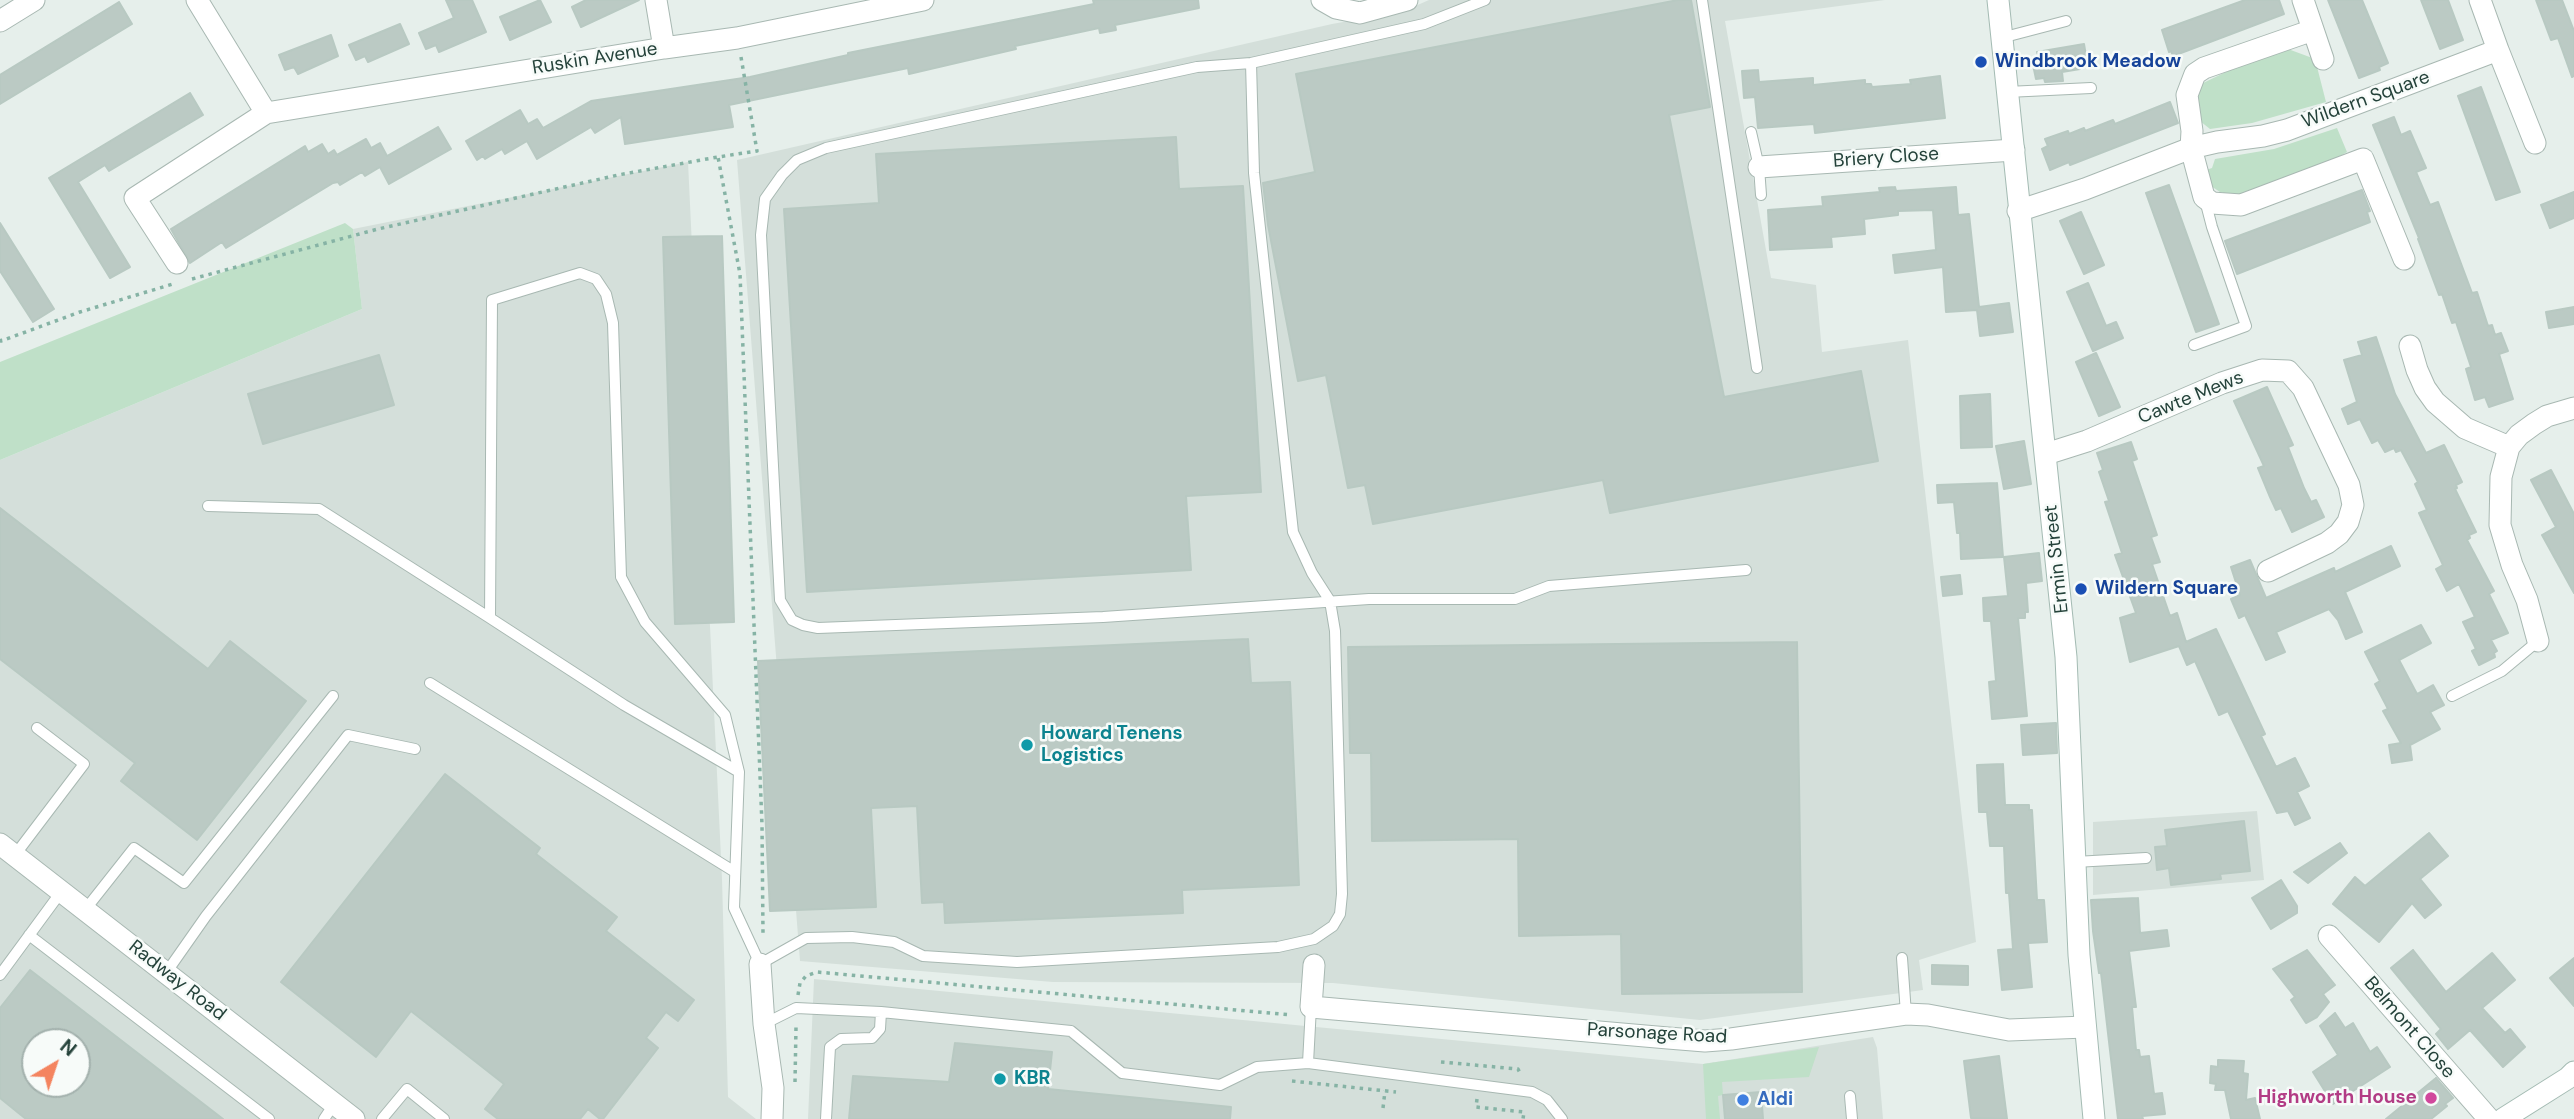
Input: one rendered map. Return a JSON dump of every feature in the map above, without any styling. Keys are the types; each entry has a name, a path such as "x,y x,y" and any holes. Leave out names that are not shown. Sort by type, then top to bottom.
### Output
{"street":[{"path":"0,21 34,0"},
{"path":"197,0 266,113"},
{"path":"656,0 664,48"},
{"name":"Ruskin Avenue","path":"175,274 135,198 266,113 737,38 923,0"},
{"path":"1322,0 1336,8 1360,13 1407,0"},
{"name":"Ermin Street","path":"1998,0 2066,657 2079,955 2094,1119"},
{"path":"2303,0 2323,59"},
{"path":"2480,0 2535,143"},
{"path":"2313,30 2204,68 2195,74 2187,94 2192,131 2191,148 2204,197 2212,203 2241,205 2363,159 2404,258"},
{"name":"Wildern Square","path":"2018,211 2085,189 2191,148 2287,130 2498,50"},
{"name":"Briery Close","path":"1759,167 2014,150"},
{"path":"2410,346 2425,388 2435,402 2465,428 2509,447"},
{"name":"Cawte Mews","path":"2046,454 2087,441 2222,383 2262,370 2288,371 2303,387 2349,485 2353,505 2348,522 2339,534 2327,543 2268,571"},
{"path":"2538,641 2533,617 2504,543 2500,525 2501,477 2509,447 2519,435 2540,420 2574,408"},
{"name":"Radway Road","path":"4,847 166,973 329,1111 354,1119"},
{"name":"Belmont Close","path":"2329,936 2489,1119"},
{"path":"760,964 764,1024 773,1088 772,1119"},
{"path":"1311,1007 1314,965"},
{"name":"Parsonage Road","path":"1311,1007 1705,1041 1906,1014 1928,1015 2009,1030 2085,1027"},
{"path":"2503,1119 2572,1078"}],"lane":[{"path":"1485,0 1424,24 1251,63 1197,67 826,148 797,160 765,199 761,235 780,600 792,620 818,628 1103,617 1369,598 1515,599 1549,586 1746,570"},
{"path":"1702,0 1757,368"},
{"path":"2001,38 2066,21"},
{"path":"490,618 492,300 580,273 596,279 606,293 613,323 621,577 645,622 726,715 739,772 734,908 760,964 806,938 852,937 894,942 923,956 1017,962 1278,947 1314,939 1333,926 1340,914 1342,894 1335,631 1330,601 1312,573 1293,533 1254,173 1251,63"},
{"path":"2007,92 2091,88"},
{"path":"1751,132 1759,167 1761,195"},
{"path":"2194,345 2246,326 2211,227 2204,197"},
{"path":"208,506 319,509 624,705 739,772"},
{"path":"2452,696 2502,671 2538,641"},
{"path":"430,683 735,872"},
{"path":"85,910 134,848 184,883 333,696"},
{"path":"4,847 84,764 37,728"},
{"path":"166,973 206,916 348,735 415,749"},
{"path":"2075,862 2146,858"},
{"path":"0,975 61,891"},
{"path":"29,935 269,1119"},
{"path":"1314,939 1314,965"},
{"path":"1902,958 1906,1014"},
{"path":"1308,1063 1311,1007"},
{"path":"764,1024 796,1008 881,1012 1071,1031 1122,1073 1220,1085 1257,1068 1308,1063 1532,1092 1547,1100 1562,1119"},
{"path":"826,1119 830,1046 841,1040 872,1038 880,1029 881,1012"},
{"path":"382,1119 407,1089 444,1119"},
{"path":"1850,1096 1852,1119"}],"path":[{"path":"0,339 1,341 80,312 175,274 186,280 391,226 618,175 757,150 737,38"},
{"path":"718,157 740,274 765,921 760,964"},
{"path":"795,1091 796,1008 800,983 806,976 817,972 1289,1016 1311,1007"},
{"path":"1278,1066 1286,1081 1398,1093"},
{"path":"1383,1108 1385,1091"},
{"path":"1477,1099 1476,1107 1524,1112 1523,1119"}],"shaded area":[{"path":"1429,0 1885,0 1725,21 1771,278 1816,285 1822,352 1908,340 1976,942 1919,960 1923,990 1700,1020 1333,983 1053,982 800,961 737,160 1332,24 1404,11"},
{"path":"688,162 722,879 728,1097 756,1119 0,1119 0,460 362,309 353,229"},
{"path":"2257,811 2264,880 2093,895 2093,822"},
{"path":"814,979 1703,1064 1873,1037 1877,1048 1883,1119 808,1119"}],"green space":[{"path":"2288,49 2315,59 2326,102 2252,123 2210,129 2200,121 2196,98 2199,85 2228,71"},
{"path":"2337,128 2347,152 2337,158 2245,194 2231,195 2211,186 2206,170 2212,168 2215,159 2274,149"},
{"path":"345,223 353,229 362,309 0,460 0,362"},
{"path":"1819,1047 1809,1077 1722,1082 1723,1095 1718,1096 1720,1119 1706,1119 1703,1064"}],"building":[{"path":"446,0 472,0 486,32 439,52 436,45 426,49 419,33 454,18"},
{"path":"540,0 551,22 510,40 500,17"},
{"path":"586,0 639,0 581,27 572,7"},
{"path":"1093,0 1198,0 1199,8 1115,25 1116,30 1100,33 1099,28 1015,46 1016,49 909,74 908,68 729,105 733,127 625,144 621,117 595,133 591,127 537,159 527,141 505,154 502,149 485,159 483,156 477,160 466,141 520,110 528,124 537,119 543,128 591,101 750,77 848,53 1094,4"},
{"path":"1678,0 1691,0 1710,107 1669,115 1724,397 1861,371 1878,461 1610,513 1603,480 1373,524 1365,485 1348,488 1326,375 1298,381 1268,225 1263,183 1315,172 1296,74"},
{"path":"2245,0 2279,0 2284,14 2173,56 2171,51 2169,52 2162,30"},
{"path":"2328,0 2362,0 2388,63 2379,67 2380,70 2359,78"},
{"path":"2421,0 2448,0 2463,40 2440,49"},
{"path":"2536,0 2562,0 2574,31 2572,77 2558,38 2551,40"},
{"path":"119,2 132,24 0,104 0,75"},
{"path":"400,24 409,44 368,62 365,56 356,60 349,45"},
{"path":"331,35 338,56 298,74 294,67 285,70 279,55"},
{"path":"2084,44 2087,62 2079,63 2080,69 2062,72 2063,81 2045,82 2044,78 2036,79 2032,60 2039,59 2037,52"},
{"path":"1758,70 1759,82 1813,78 1813,85 1865,80 1865,84 1871,84 1872,87 1911,84 1910,80 1940,76 1945,118 1815,133 1814,124 1758,128 1755,97 1744,98 1742,71"},
{"path":"2481,87 2520,192 2496,200 2458,96"},
{"path":"190,93 203,115 109,171 105,165 78,182 130,267 110,278 49,178"},
{"path":"2170,102 2178,123 2070,165 2069,162 2050,170 2042,149 2048,146 2045,139 2068,131 2069,134 2084,128 2085,131 2113,120 2115,124"},
{"path":"2394,117 2401,135 2410,131 2426,168 2416,172 2430,205 2438,202 2472,293 2477,292 2488,326 2492,325 2495,335 2501,333 2508,351 2499,354 2513,399 2489,407 2485,397 2475,400 2466,369 2471,367 2456,322 2452,323 2442,294 2439,295 2373,125"},
{"path":"438,127 451,149 389,184 380,167 365,176 362,172 340,185 338,182 333,183 226,248 222,242 190,263 171,229 305,146 308,152 322,144 328,154 334,150 337,155 366,139 371,148 380,143 387,156"},
{"path":"1176,137 1179,189 1243,186 1261,492 1186,496 1191,570 807,592 784,209 879,203 876,154"},
{"path":"2169,185 2219,324 2196,332 2146,193"},
{"path":"1895,187 1896,191 1956,187 1958,215 1969,214 1979,307 2009,303 2013,332 1980,336 1977,310 1946,312 1943,267 1895,273 1893,255 1936,250 1933,210 1898,211 1898,215 1864,219 1865,234 1831,237 1832,247 1770,250 1768,210 1823,206 1822,197 1880,192 1879,188"},
{"path":"2362,190 2370,211 2367,212 2370,222 2237,274 2225,241"},
{"path":"2574,192 2574,218 2550,228 2541,205"},
{"path":"2081,212 2104,265 2084,274 2060,221"},
{"path":"0,223 54,309 33,322 0,271"},
{"path":"722,236 734,622 675,624 663,237"},
{"path":"2088,283 2106,326 2116,322 2123,338 2093,351 2067,292"},
{"path":"2574,307 2574,324 2549,328 2546,312"},
{"path":"2376,337 2395,394 2426,453 2444,445 2462,482 2456,485 2455,489 2476,532 2469,535 2467,540 2494,591 2489,594 2508,633 2491,640 2497,651 2494,653 2495,657 2479,665 2472,651 2476,649 2463,622 2475,617 2459,584 2447,591 2436,569 2443,565 2419,513 2427,510 2415,484 2418,482 2401,450 2396,452 2394,448 2385,452 2378,440 2372,443 2360,419 2348,424 2342,409 2357,402 2344,360 2362,355 2358,342"},
{"path":"2096,353 2120,407 2099,416 2076,362"},
{"path":"379,355 394,405 263,444 248,394"},
{"path":"2267,387 2293,445 2288,447 2304,488 2311,502 2316,500 2324,517 2292,532 2281,508 2276,510 2270,497 2258,468 2264,466 2234,401"},
{"path":"1990,394 1992,447 1961,448 1960,396"},
{"path":"2024,441 2031,484 2004,489 1996,446"},
{"path":"2131,442 2137,459 2132,461 2157,535 2151,537 2160,562 2152,564 2170,616 2177,613 2186,642 2216,629 2265,734 2261,736 2276,767 2295,758 2309,786 2297,792 2310,818 2295,825 2288,811 2277,813 2228,711 2219,715 2195,661 2187,665 2179,646 2130,662 2120,618 2136,613 2115,555 2122,553 2105,502 2109,501 2099,472 2103,470 2097,453"},
{"path":"2551,470 2574,514 2574,593 2542,535 2556,527 2531,480"},
{"path":"1997,483 2003,557 1961,559 1960,533 1957,533 1954,502 1938,503 1937,485"},
{"path":"0,508 208,669 230,641 306,701 197,840 121,781 135,763 0,659"},
{"path":"2391,546 2400,566 2345,592 2362,632 2346,639 2338,620 2329,609 2276,632 2285,652 2266,660 2245,615 2239,618 2231,599 2240,595 2231,567 2250,560 2266,598 2334,568 2335,572"},
{"path":"2039,553 2042,581 2026,583 2028,612 2025,612 2025,618 2018,618 2027,716 1992,719 1989,682 1996,681 1991,621 1984,621 1983,598 2008,596 2004,557"},
{"path":"1960,575 1962,594 1943,596 1941,577"},
{"path":"2421,625 2431,643 2399,660 2417,694 2433,685 2444,705 2430,712 2440,729 2410,745 2412,760 2392,763 2389,745 2401,743 2383,711 2388,709 2375,684 2380,681 2365,652"},
{"name":"Howard Tenens Logistics","path":"1248,639 1251,683 1290,682 1299,885 1182,890 1183,913 945,923 944,902 922,903 917,806 871,808 876,907 770,911 758,661"},
{"path":"1797,642 1802,992 1622,994 1621,934 1519,936 1518,839 1372,841 1371,753 1350,753 1348,647"},
{"path":"2056,723 2057,753 2023,755 2021,725"},
{"path":"2003,764 2005,805 2029,805 2029,810 2032,810 2037,900 2044,900 2047,942 2028,943 2032,987 2002,990 1998,950 2013,949 2004,846 1990,846 1987,812 1979,812 1977,765"},
{"path":"445,774 540,848 536,854 617,917 606,931 694,1000 678,1021 666,1012 646,1038 658,1048 603,1119 588,1109 580,1119 498,1119 485,1109 504,1084 411,1011 376,1057 281,982"},
{"path":"2244,821 2250,871 2220,874 2221,879 2171,885 2169,868 2157,870 2155,847 2167,846 2165,830"},
{"path":"2429,833 2448,856 2420,879 2441,905 2425,918 2412,903 2379,942 2333,904 2355,877 2365,886"},
{"path":"2340,843 2347,853 2308,883 2294,872"},
{"path":"2281,880 2297,906 2297,913 2271,929 2252,898"},
{"path":"2138,898 2140,933 2167,930 2169,946 2129,951 2136,1007 2132,1007 2136,1050 2139,1050 2140,1057 2149,1056 2154,1094 2162,1093 2165,1114 2142,1116 2143,1119 2118,1119 2091,900"},
{"path":"2307,950 2335,985 2323,994 2329,1002 2317,1017 2306,1023 2291,1000 2295,997 2273,969"},
{"path":"2413,950 2446,992 2492,953 2515,980 2482,1008 2505,1033 2510,1029 2525,1047 2503,1067 2470,1030 2448,1049 2436,1034 2441,1029 2391,968"},
{"path":"2574,958 2574,1006 2550,978"},
{"path":"1932,965 1968,966 1968,985 1932,984"},
{"path":"30,970 223,1119 26,1119 0,1098 0,1008"},
{"path":"2335,1013 2345,1028 2353,1023 2370,1052 2377,1047 2390,1067 2333,1104 2313,1072 2338,1055 2320,1026"},
{"name":"KBR","path":"955,1043 1052,1052 1048,1089 1231,1107 1230,1119 849,1119 853,1076 949,1082"},
{"path":"1999,1056 2007,1119 1971,1118 1964,1061"},
{"path":"2218,1060 2244,1061 2243,1073 2248,1074 2246,1100 2255,1098 2260,1119 2231,1119 2225,1090 2215,1090 2216,1084 2210,1083 2211,1066 2218,1067"},
{"name":"Highworth House","path":"2436,1078 2453,1098 2445,1104 2447,1106 2431,1119 2386,1119"},
{"path":"1761,1092 1763,1119 1725,1119 1723,1095"}],"place":[{"name":"Windbrook Meadow","path":"1981,62"},
{"name":"Wildern Square","path":"2081,589"},
{"name":"Howard Tenens Logistics","path":"1027,745"},
{"name":"KBR","path":"1000,1079"},
{"name":"Highworth House","path":"2431,1098"},
{"name":"Aldi","path":"1743,1100"}]}
